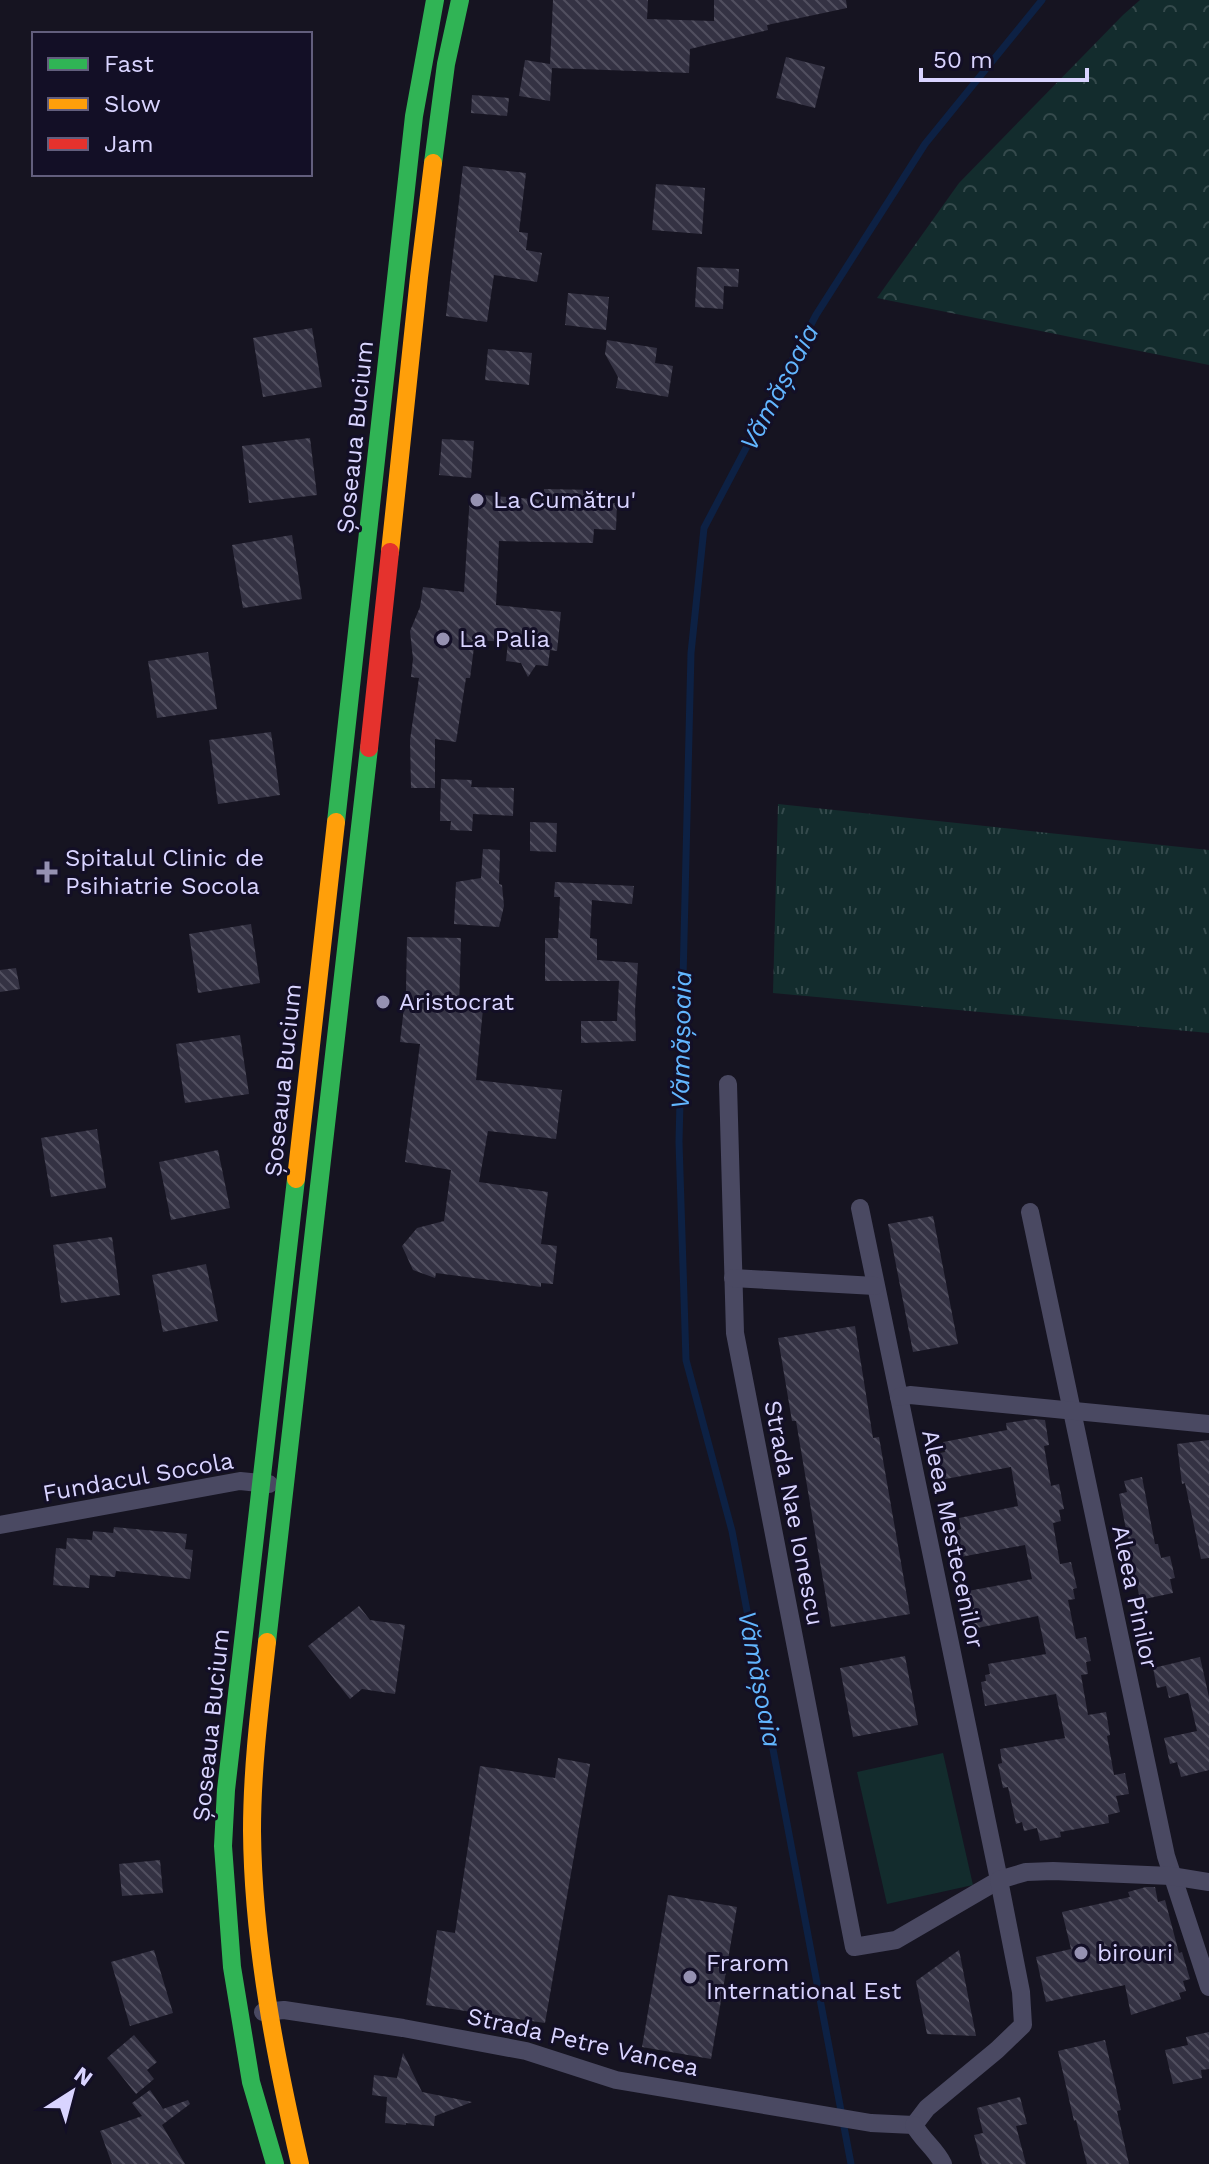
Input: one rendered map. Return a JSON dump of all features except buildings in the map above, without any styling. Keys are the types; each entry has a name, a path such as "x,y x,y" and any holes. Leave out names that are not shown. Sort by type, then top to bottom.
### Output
{"main road":[{"name":"Șoseaua Bucium","path":"300,2164 281,2086 268,2011 253,1851 255,1749 427,216 446,64 460,0"},
{"name":"Șoseaua Bucium","path":"275,2164 251,2082 232,1967 223,1846 226,1790 414,116 433,2"}],"street":[{"name":"Strada Nae Ionescu","path":"728,1084 735,1333 854,1947 896,1940 999,1880"},
{"name":"Aleea Mestecenilor","path":"860,1208 999,1880 1021,1992 1023,2025 927,2108 914,2125"},
{"name":"Aleea Pinilor","path":"1030,1212 1171,1876 1209,1987"},
{"path":"733,1278 875,1286"},
{"path":"899,1397 910,1395 1071,1409 1209,1424"},
{"name":"Fundacul Socola","path":"0,1525 240,1481 285,1486"},
{"path":"999,1880 1026,1872 1053,1871 1171,1876 1209,1882"},
{"name":"Strada Petre Vancea","path":"240,2015 284,2010 298,2012 526,2051 616,2080 871,2123 914,2125"},
{"path":"914,2125 943,2164"}],"green space":[{"path":"1140,0 1209,0 1209,365 877,298 959,183"},
{"path":"778,804 1209,850 1209,1033 773,993"},
{"path":"943,1753 973,1885 887,1904 857,1772"}],"waterway":[{"name":"Vămășoaia","path":"851,2164 732,1531 686,1360 679,1142 691,653 704,528 816,315 925,144 1042,0"}],"traffic: fast":[{"path":"336,822 414,116 435,0"},
{"path":"433,163 446,64 460,0"},
{"path":"267,1642 369,748"},
{"path":"275,2164 251,2082 232,1967 223,1846 226,1790 296,1179"}],"traffic: slow":[{"path":"390,552 433,163"},
{"path":"296,1179 336,822"},
{"path":"267,1642 253,1784 253,1873 267,1999 300,2164"}],"traffic: jam":[{"path":"369,748 390,552"}],"place":[{"name":"La Cumătru'","path":"477,500"},
{"name":"La Palia","path":"443,639"},
{"name":"Spitalul Clinic de Psihiatrie Socola","path":"47,872"},
{"name":"Aristocrat","path":"383,1002"},
{"name":"birouri","path":"1081,1953"},
{"name":"Frarom International Est","path":"690,1977"}]}
